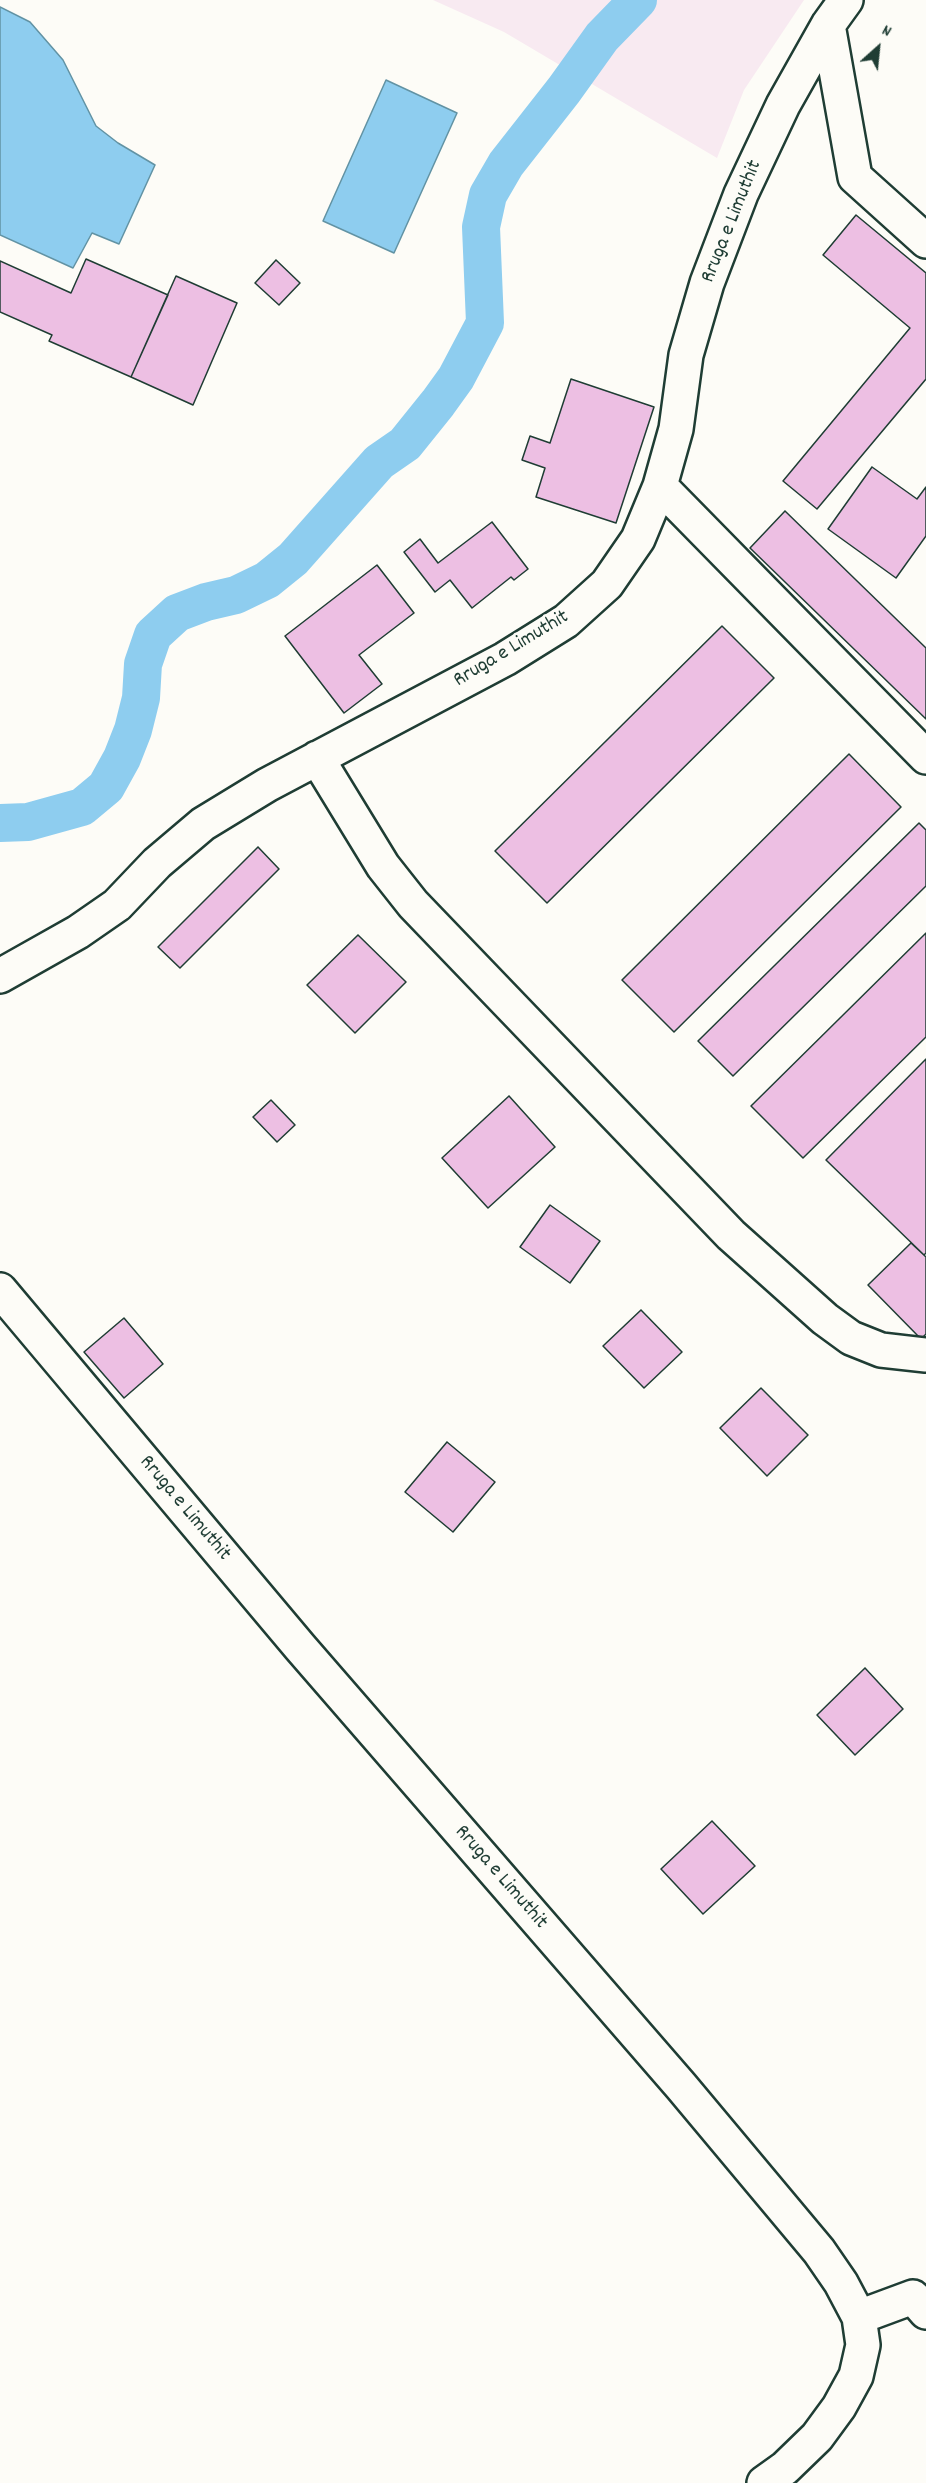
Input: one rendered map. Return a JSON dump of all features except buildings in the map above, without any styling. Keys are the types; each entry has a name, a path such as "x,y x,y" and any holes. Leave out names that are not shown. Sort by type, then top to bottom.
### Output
{"street":[{"path":"837,12 855,177 926,241"},
{"name":"Rruga e Limuthit","path":"0,976 78,932 117,904 157,863 203,824 317,758 505,659 566,621 614,575 638,539 660,486 676,429 686,355 707,283 741,194 783,105 837,12"},
{"path":"660,486 926,757"},
{"path":"317,758 383,866 413,904 731,1235 825,1319 851,1338 880,1350 926,1355"},
{"name":"Rruga e Limuthit","path":"0,1290 300,1647 681,2086 811,2241 841,2283 859,2317 863,2345 856,2376 840,2407 817,2438 785,2468 764,2483"},
{"path":"859,2317 922,2298"}],"shaded area":[{"path":"433,0 804,0 744,90 717,158 504,32"}],"water":[{"path":"0,7 30,22 63,60 96,126 118,143 155,165 119,244 92,233 73,268 0,235"},
{"path":"386,80 457,113 394,253 323,221"}],"waterway":[{"path":"0,823 28,822 82,807 106,787 122,758 133,730 141,698 143,664 153,635 177,613 206,602 236,595 267,580 293,559 379,462 405,444 438,403 456,378 485,323 481,227 488,195 506,164 602,37 638,0"}]}
